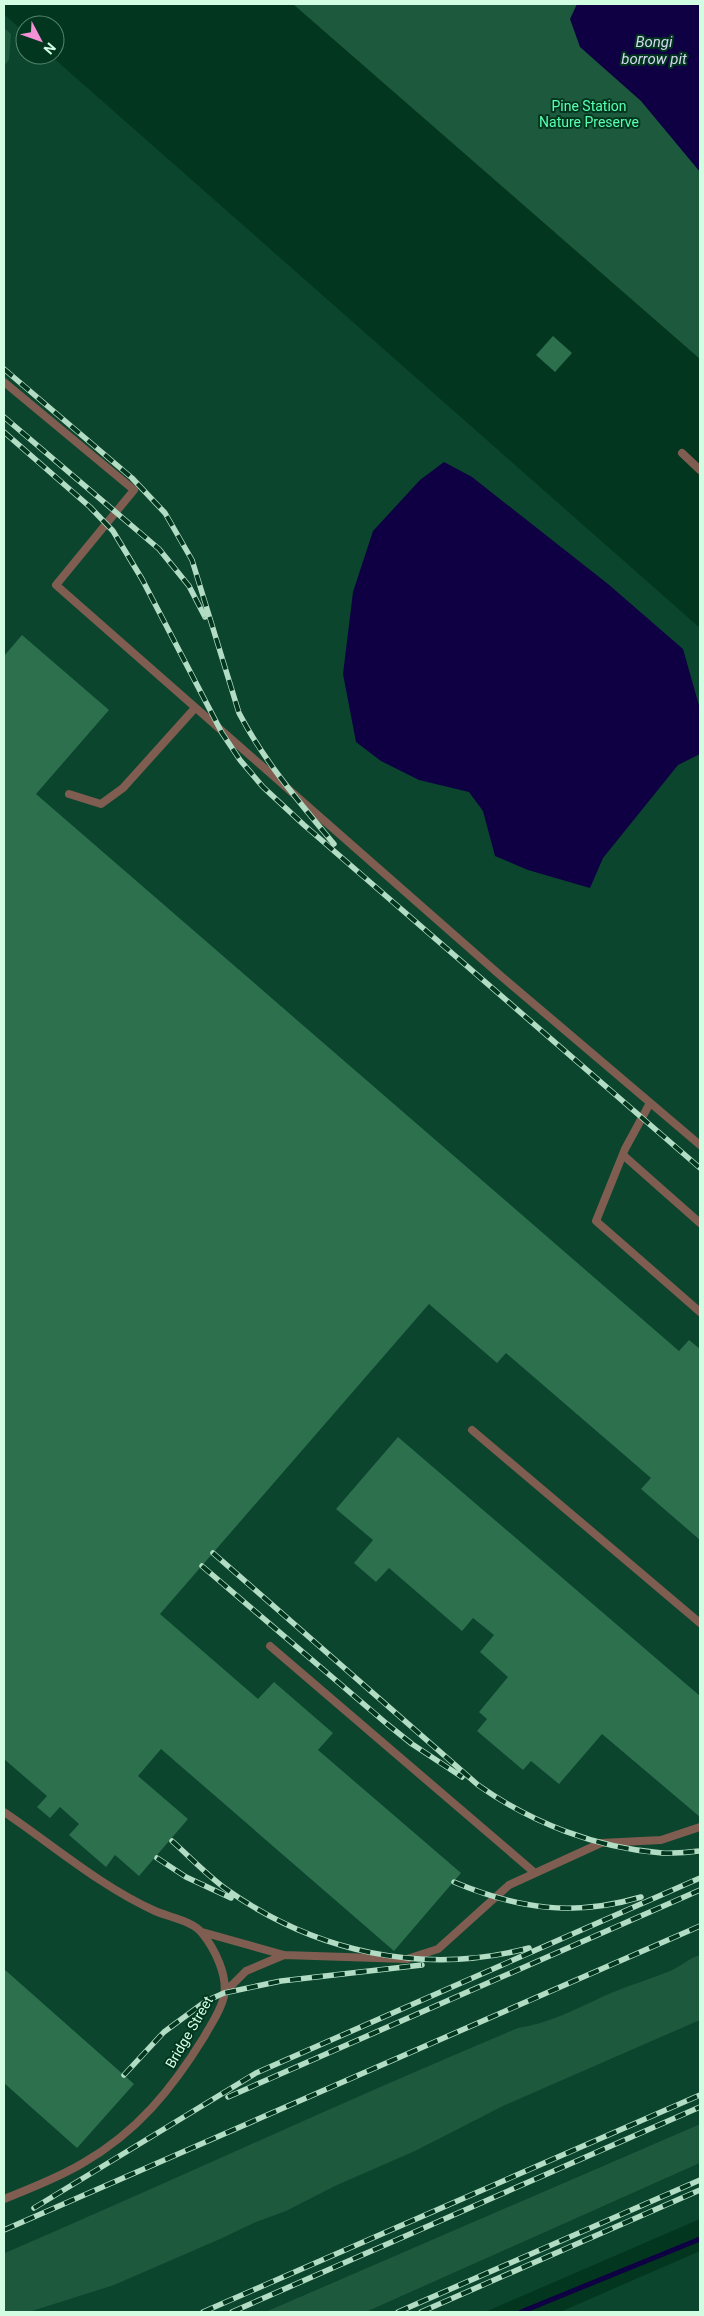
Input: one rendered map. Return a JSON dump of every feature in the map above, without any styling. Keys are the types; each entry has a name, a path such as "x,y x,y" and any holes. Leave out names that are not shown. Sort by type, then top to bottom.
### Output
{"lane":[{"path":"4,382 134,490 56,585 501,976 700,1145"},
{"path":"682,453 700,470"},
{"path":"69,794 101,804 122,788 195,708"},
{"path":"650,1103 623,1155 596,1221 700,1312"},
{"path":"623,1155 700,1223"},
{"path":"472,1430 700,1623"},
{"path":"270,1646 535,1873"},
{"path":"4,1812 120,1893 193,1926 202,1932 284,1955 407,1959 438,1949 509,1885 601,1843 661,1840 700,1827"},
{"name":"Bridge Street","path":"4,2199 51,2180 84,2163 140,2122 170,2087 188,2062 216,2016 224,1992 224,1981 220,1964 202,1932"},
{"path":"224,1992 246,1971 284,1955"}],"shaded area":[{"path":"4,14 15,24 15,65 61,65 700,628 700,2124 265,2312 4,2312"},
{"path":"700,2163 700,2219 485,2312 366,2312"},
{"path":"700,2251 700,2312 560,2312"}],"green space":[{"name":"Pine Station Nature Preserve","path":"293,4 700,4 700,359"},
{"path":"4,28 11,34 9,60 4,66"},
{"path":"700,1955 700,2020 505,2105 415,2151 337,2185 286,2211 256,2222 114,2285 29,2312 4,2312 5,2253 453,2055 518,2028 541,2023 562,2015 612,1992 670,1971"},
{"path":"700,2124 700,2163 366,2312 265,2312"}],"water":[{"name":"Bongi borrow pit","path":"577,4 700,4 700,172 641,101 580,47 570,19"},
{"path":"444,462 472,477 608,584 683,649 700,709 700,754 678,765 603,858 590,888 528,870 495,856 483,811 469,792 419,780 381,761 356,742 343,674 353,592 373,531 420,480"}],"building":[{"path":"553,336 572,353 555,372 536,355"},
{"path":"22,635 109,710 36,794 679,1351 689,1340 700,1349 700,1540 641,1489 651,1478 506,1353 497,1363 429,1304 160,1614 258,1699 274,1682 333,1733 318,1750 461,1873 394,1951 161,1749 138,1776 188,1819 139,1876 115,1855 106,1867 69,1835 79,1824 60,1807 50,1818 37,1807 47,1796 4,1759 4,656"},
{"path":"398,1437 700,1696 700,1817 602,1734 559,1784 531,1761 523,1770 477,1731 487,1719 479,1712 508,1677 480,1652 494,1635 473,1618 462,1631 389,1568 376,1582 354,1563 373,1540 336,1509"},
{"path":"4,1969 134,2084 77,2148 4,2083"}],"waterway":[{"path":"521,2312 700,2239"}],"railway":[{"path":"4,369 132,478 165,513 192,560 239,713 259,748 295,797 334,844"},
{"path":"4,417 159,549 189,586 205,617"},
{"path":"4,432 90,507 113,531 142,579 222,733 240,760 263,787 304,825 700,1168"},
{"path":"213,1553 478,1785 499,1799 543,1822 613,1846 662,1853 700,1851"},
{"path":"202,1566 387,1724 412,1744 462,1777"},
{"path":"172,1841 219,1884 260,1911 296,1929 333,1943 371,1953 410,1958 449,1959 489,1956 529,1948"},
{"path":"157,1858 186,1877 231,1898"},
{"path":"34,2208 256,2073 700,1878"},
{"path":"454,1882 501,1899 546,1907 593,1907 641,1897"},
{"path":"228,2097 700,1890"},
{"path":"4,2230 700,1926"},
{"path":"124,2075 164,2032 206,2001 224,1993 281,1981 422,1965"},
{"path":"203,2312 700,2095"},
{"path":"232,2312 700,2107"},
{"path":"398,2312 700,2180"},
{"path":"421,2312 700,2190"}]}
